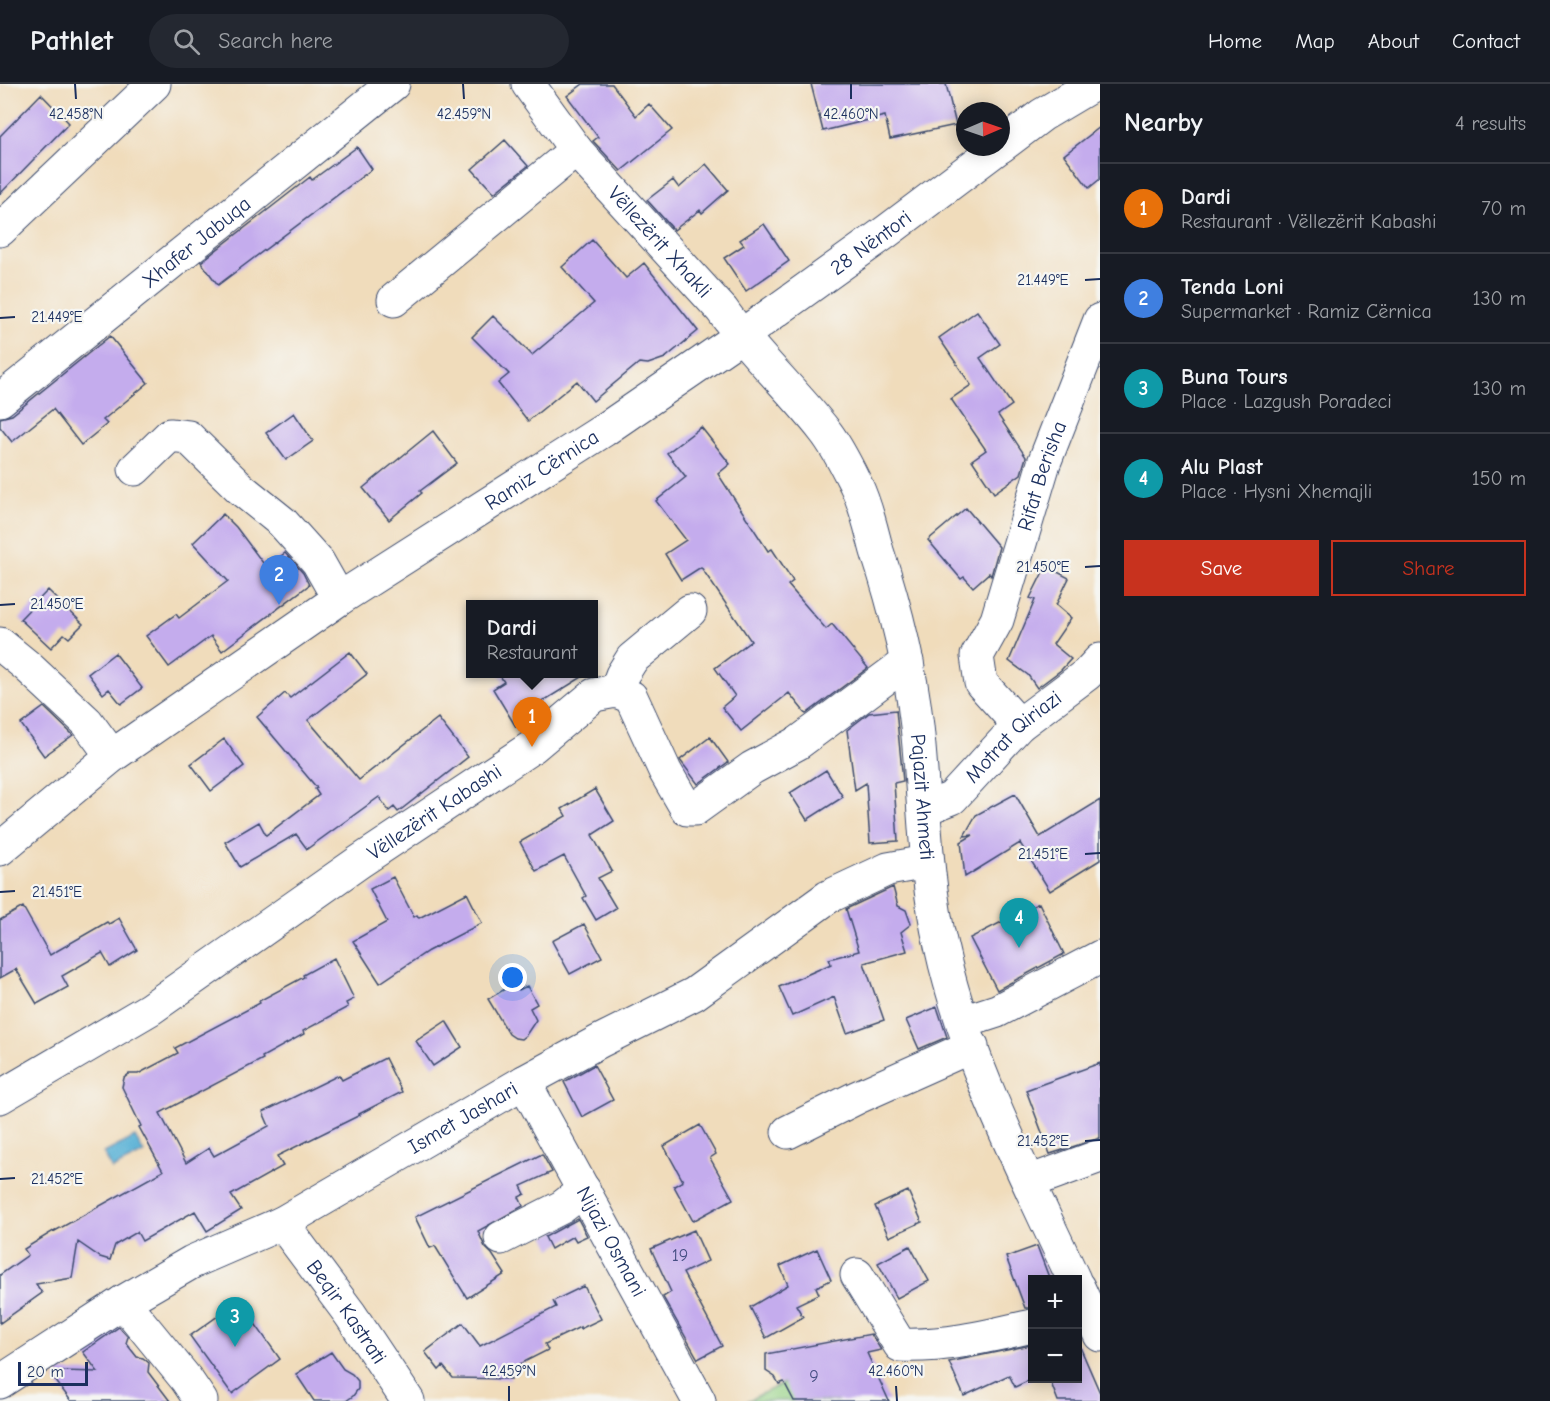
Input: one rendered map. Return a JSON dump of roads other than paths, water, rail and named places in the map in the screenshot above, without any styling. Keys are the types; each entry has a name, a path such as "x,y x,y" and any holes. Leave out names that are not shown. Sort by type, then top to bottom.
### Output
{"street":[{"path":"0,230 154,84"},
{"name":"Xhafer Jabuqa","path":"0,400 393,84"},
{"name":"Vëllezërit Xhakli","path":"528,84 576,150 722,310 741,336"},
{"name":"28 Nëntori","path":"1010,139 1042,115 1094,84"},
{"path":"394,300 576,150"},
{"name":"28 Nëntori","path":"741,336 987,156"},
{"name":"Rifat Berisha","path":"1019,725 981,683 977,656 997,620 1044,463 1100,320"},
{"name":"Ramiz Cërnica","path":"0,849 112,756 339,599 604,429 741,336"},
{"name":"Pajazit Ahmeti","path":"741,336 826,433 857,488 891,591 907,662 916,725 927,862 940,946 967,1034 1004,1127 1072,1275"},
{"path":"135,469 170,435 188,437 241,489 282,522 318,562 339,599"},
{"path":"690,611 632,659 622,675 616,692 631,697 665,771 687,809 695,809 753,768 798,742 907,662"},
{"path":"0,644 87,722 112,756"},
{"name":"Motrat Qiriazi","path":"924,809 952,798 1019,725 1087,674 1100,660"},
{"name":"Vëllezërit Kabashi","path":"0,1097 150,1010 359,862 532,747 594,695 616,692"},
{"name":"Ismet Jashari","path":"0,1382 123,1302 192,1262 282,1223 524,1082 694,994 828,897 888,869 927,862"},
{"path":"789,1132 858,1097 967,1034 998,1011 1100,957"},
{"name":"Nijazi Osmani","path":"524,1082 699,1401"},
{"path":"1029,1182 1100,1156"},
{"path":"501,1238 562,1207 584,1190"},
{"name":"Beqir Kastrati","path":"282,1223 350,1314 408,1401"},
{"path":"857,1275 900,1345 927,1346 959,1342 1028,1327"},
{"path":"123,1302 186,1379 201,1401"}],"water":[{"path":"135,1137 144,1153 112,1169 104,1153"}],"place":[{"name":"Tenda Loni","path":"279,605"},
{"name":"Dardi","path":"532,747"},
{"name":"Alu Plast","path":"1019,948"},
{"name":"Buna Tours","path":"235,1347"}]}
